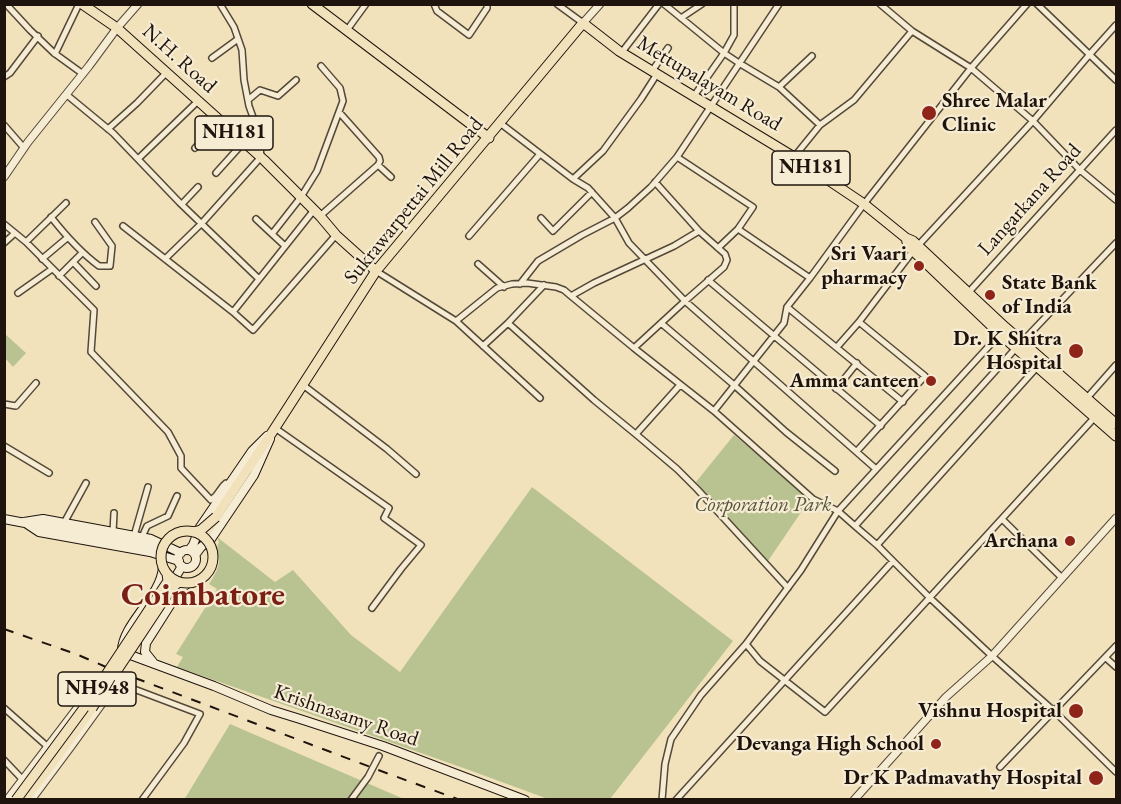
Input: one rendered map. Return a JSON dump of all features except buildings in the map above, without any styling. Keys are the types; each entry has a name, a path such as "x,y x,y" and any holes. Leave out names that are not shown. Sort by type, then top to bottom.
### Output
{"highway":[{"name":"N.H. Road","path":"81,4 117,28 261,157 336,235 376,271"},
{"path":"312,4 489,138"},
{"name":"Mettupalayam Road","path":"583,23 622,52 795,157 864,204 906,238 913,241 914,250 1000,334 1019,345 1087,398 1116,424"},
{"name":"Sukrawarpettai Mill Road","path":"205,539 206,532 376,271 583,23"},
{"name":"Mettupalayam Road","path":"914,250 968,293 1038,366 1116,436"},
{"path":"193,532 201,530 216,517"},
{"path":"162,549 171,536 186,531 205,539"},
{"name":"NH948","path":"16,800 91,699 168,581 174,577 196,581 209,570 212,554 205,539"},
{"name":"NH948","path":"24,800 74,734 174,586 174,577 161,555 162,549"}],"main road":[{"path":"157,665 145,652 146,643 174,599 174,577 193,545 200,527 228,485 252,451 265,436 274,430"},
{"path":"24,522 39,532 185,557 211,539 254,475 274,430"},
{"path":"4,519 162,549"},
{"path":"24,522 43,519 138,536 157,541 185,557"},
{"name":"Krishnasamy Road","path":"174,577 161,578 124,639 122,650 271,710 384,746 525,800"}],"street":[{"path":"6,4 55,54 82,74"},
{"path":"55,54 81,4"},
{"path":"4,177 24,148 138,4"},
{"path":"165,259 202,223 261,157 259,134 244,80 242,51 234,27 220,4"},
{"path":"347,30 366,4"},
{"path":"434,4 437,11 469,35 487,8 487,4"},
{"path":"558,4 583,23"},
{"name":"Sukrawarpettai Mill Road","path":"583,23 600,4"},
{"path":"622,52 659,4"},
{"path":"664,4 724,53 779,87 820,125"},
{"path":"681,18 702,4"},
{"path":"694,96 734,35 734,4"},
{"path":"520,284 538,261 615,218 655,182 676,157 779,4"},
{"path":"714,411 784,323 787,307 864,204 970,68 1026,4"},
{"path":"1037,4 1116,80"},
{"path":"880,5 912,31 970,68 1033,122 1080,170 1116,200"},
{"path":"837,347 914,250 1033,122 1116,25"},
{"path":"795,157 820,125 855,100 912,31"},
{"path":"4,77 10,73 38,36"},
{"path":"212,58 238,39"},
{"path":"573,179 603,151 641,99 668,48"},
{"path":"779,87 812,57"},
{"path":"272,234 301,197 317,171 343,101 340,88 321,66"},
{"path":"108,129 137,104 166,72"},
{"path":"248,100 261,90 278,96 296,80"},
{"path":"67,95 108,129 259,279"},
{"path":"138,159 198,101"},
{"path":"233,312 285,246 317,213 378,165 379,157 339,112"},
{"path":"195,148 220,121"},
{"path":"500,123 588,188 615,218 629,243 685,301 876,469"},
{"path":"4,125 24,148"},
{"name":"Langarkana Road","path":"968,293 1116,130"},
{"path":"216,173 244,142"},
{"path":"470,236 540,154"},
{"path":"676,157 753,207 738,229 718,248"},
{"path":"378,165 391,177"},
{"path":"634,348 724,267 727,260 725,254 699,231 655,182"},
{"path":"182,204 198,187"},
{"path":"542,218 553,231 592,192"},
{"path":"26,242 66,203"},
{"path":"51,217 82,253 99,266 110,266 112,246 95,222"},
{"path":"255,219 285,246"},
{"path":"4,224 26,242 94,310 91,352 168,432 181,456 181,468 211,500 217,496 222,486 226,483 228,485"},
{"path":"123,226 253,330 336,235"},
{"path":"738,229 810,278"},
{"path":"571,296 674,246 699,231"},
{"path":"4,243 15,233"},
{"path":"42,259 67,238"},
{"path":"855,526 1019,345 1116,243"},
{"path":"59,276 82,253"},
{"path":"73,262 96,286"},
{"path":"478,264 504,286"},
{"path":"18,293 52,269"},
{"path":"376,271 456,321 540,398"},
{"path":"708,280 881,426"},
{"path":"456,321 497,288 520,284 543,285 564,290 714,411 813,499 838,511 877,545 929,597 1054,711 1116,772"},
{"path":"483,346 543,285"},
{"path":"787,307 903,402"},
{"path":"857,452 925,376 859,322"},
{"path":"508,323 697,489 788,588"},
{"path":"661,323 735,385 786,432 835,471"},
{"path":"662,800 670,739 701,695 746,644 788,588 838,511 1000,334"},
{"path":"836,389 857,363"},
{"path":"1087,398 1116,365"},
{"path":"877,545 1038,366"},
{"path":"4,404 15,406 36,383"},
{"path":"303,385 416,474"},
{"path":"636,434 681,385"},
{"path":"746,644 760,661 825,712 1095,417"},
{"path":"274,430 389,508 384,518 421,545 372,608"},
{"path":"4,446 50,473"},
{"path":"64,523 87,483"},
{"path":"138,536 148,487"},
{"path":"138,536 147,526 168,516 177,496"},
{"path":"113,532 114,513"},
{"path":"854,800 946,697 992,656 1116,518"},
{"path":"1002,519 1062,578"},
{"path":"676,800 893,561"},
{"path":"1000,767 1116,646"},
{"path":"1106,658 1116,668"},
{"path":"7,800 95,682 111,691"},
{"path":"31,800 118,683 200,714 184,742 142,800"},
{"path":"4,708 48,747"},
{"path":"351,800 368,777 379,756"},
{"path":"4,760 23,780"}],"green space":[{"path":"4,333 26,353 13,367 5,358"},
{"name":"Corporation Park","path":"734,435 810,499 768,561 696,482"},
{"path":"532,487 733,641 610,799 548,799 177,667 183,657 176,654 217,589 209,584 219,562 217,537 275,582 293,570 351,635 400,672"},
{"path":"230,724 404,799 184,800"}],"railway":[{"path":"4,629 76,654 460,800"}],"place":[{"name":"Shree Malar Clinic","path":"929,113"},
{"name":"Sri Vaari pharmacy","path":"919,266"},
{"name":"State Bank of India","path":"990,295"},
{"name":"Dr. K Shitra Hospital","path":"1076,351"},
{"name":"Amma canteen","path":"931,381"},
{"name":"Archana","path":"1070,541"},
{"name":"Vishnu Hospital","path":"1076,711"},
{"name":"Devanga High School","path":"936,744"},
{"name":"Dr K Padmavathy Hospital","path":"1096,778"}],"district":[{"name":"Coimbatore","path":"203,596"}]}
